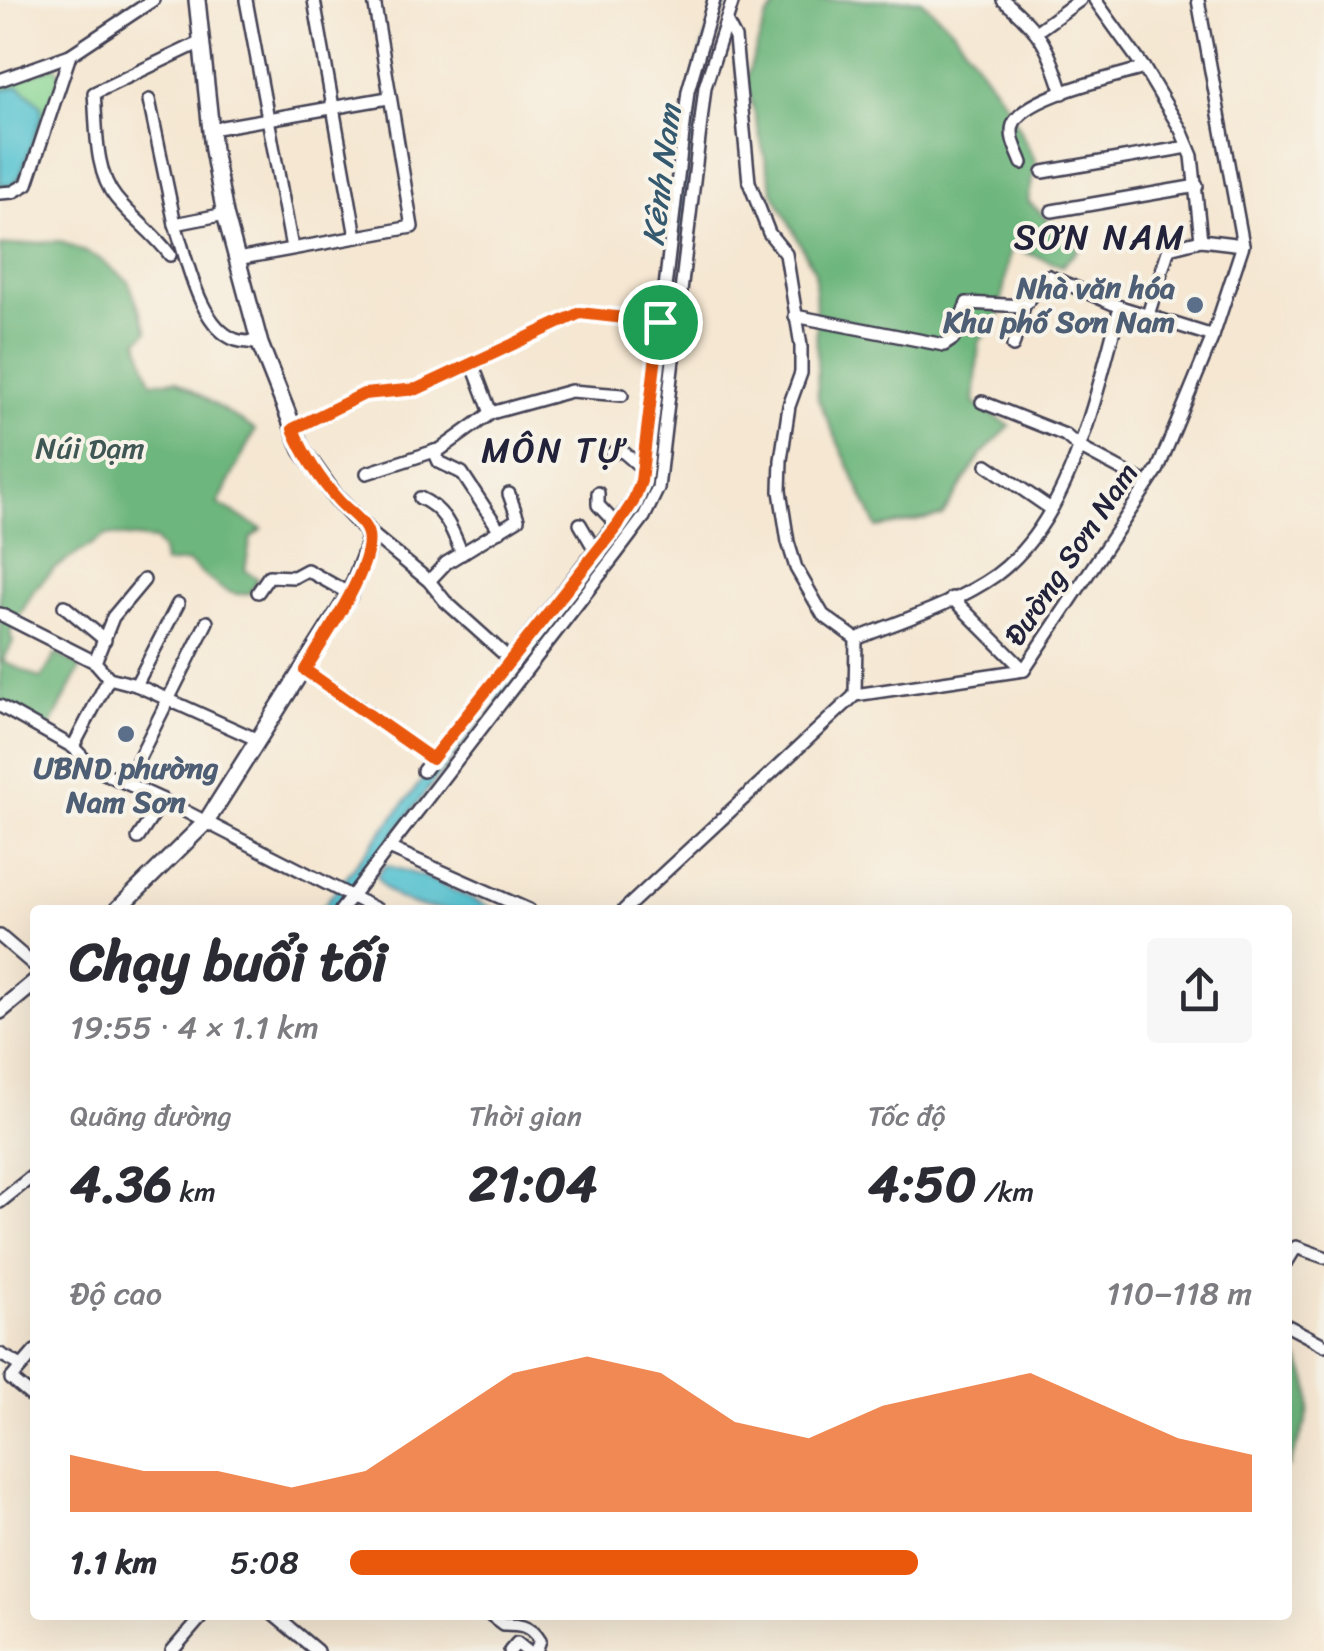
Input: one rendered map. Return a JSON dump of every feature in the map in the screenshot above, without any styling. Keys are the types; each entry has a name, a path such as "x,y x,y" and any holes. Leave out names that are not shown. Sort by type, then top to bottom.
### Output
{"main road":[{"path":"122,905 206,822 350,594 369,544 367,530 315,470 293,429 260,344 226,214 211,129 197,0"},
{"path":"0,1012 30,986"}],"street":[{"path":"0,80 70,54 153,0"},
{"path":"246,0 292,248"},
{"path":"314,0 330,108 356,237"},
{"path":"237,259 412,227 374,0"},
{"path":"423,771 633,502 643,469 688,90 714,0"},
{"path":"346,905 636,528 656,494 703,104 708,74 733,0"},
{"path":"1003,0 1037,31 1048,47 1064,93"},
{"path":"1037,31 1080,0"},
{"path":"1094,0 1144,68 1188,146 1197,186 1201,240"},
{"name":"Đường Sơn Nam","path":"855,695 1024,670 1158,469 1213,336 1243,245 1198,0"},
{"path":"726,21 734,38 749,182 769,234 786,254 801,346 801,374 786,420 781,460 780,491 788,542 796,568 817,607 856,638"},
{"path":"170,255 114,196 103,175 94,92 201,42"},
{"path":"0,193 13,192 27,184 70,54"},
{"path":"1022,163 1012,136 1016,120 1032,105 1144,68"},
{"path":"211,129 388,98"},
{"path":"149,100 175,224 206,316 236,340 260,344"},
{"path":"1043,172 1188,146"},
{"path":"1052,211 1197,186"},
{"path":"175,224 226,214"},
{"path":"1148,315 1169,248 1201,240 1243,245"},
{"path":"1013,346 1024,306 1049,276 1120,307 1213,336"},
{"path":"795,316 944,345 953,338 966,304 1024,306"},
{"path":"856,638 952,598 994,576 1013,560 1050,509 1079,447 1120,307"},
{"path":"293,429 364,394 417,389 580,313 660,322"},
{"path":"472,362 491,413"},
{"path":"367,473 434,452 491,413 571,391 622,395"},
{"path":"982,402 1064,435 1148,484"},
{"path":"611,454 622,450 643,469"},
{"path":"434,452 439,462 462,473 500,531"},
{"path":"987,465 1050,509"},
{"path":"598,493 598,505 617,526"},
{"path":"429,581 446,564 518,519 509,494"},
{"path":"420,498 444,514 462,554"},
{"path":"580,524 590,542 600,548"},
{"path":"367,530 429,581 444,600 526,672"},
{"path":"258,592 269,576 294,578 307,570 350,594"},
{"path":"94,662 113,617 144,580"},
{"path":"952,598 1024,670"},
{"path":"136,684 178,604"},
{"path":"64,606 105,640"},
{"path":"0,614 94,662 109,678 136,684 258,740"},
{"path":"137,762 207,622"},
{"path":"629,905 855,695 856,638"},
{"path":"305,670 432,759"},
{"path":"72,747 109,678"},
{"path":"0,706 72,747 93,768 367,905"},
{"path":"138,838 163,800"},
{"path":"389,848 518,905"},
{"path":"0,936 30,962"},
{"path":"0,1202 30,1178"},
{"path":"1292,1253 1296,1246 1324,1257"},
{"path":"1292,1328 1324,1345"},
{"path":"0,1354 22,1366"},
{"path":"30,1357 11,1379 30,1395"},
{"path":"172,1651 199,1620"},
{"path":"280,1620 317,1651"},
{"path":"498,1620 533,1631 540,1640 536,1651"},
{"path":"510,1651 516,1643 527,1651"}],"green space":[{"path":"781,0 921,0 952,28 1006,104 1036,162 1028,201 1079,249 1062,266 1011,247 999,316 979,342 974,403 1010,426 981,455 942,516 877,528 818,399 815,272 773,192 746,79 766,19"},
{"path":"56,66 60,74 25,175 14,188 0,188 0,85"},
{"name":"Núi Dạm","path":"59,241 97,257 128,281 148,331 138,340 151,382 176,380 255,430 218,504 262,529 251,538 245,570 258,579 250,593 224,590 188,562 164,564 155,540 106,535 54,569 34,590 10,633 13,642 3,661 41,679 56,654 81,667 49,729 0,703 0,246"},
{"path":"1292,1349 1310,1391 1292,1458"}],"water":[{"name":"Kênh Nam","path":"718,0 727,0 702,79 650,492 640,512 340,905 324,905 635,504 694,79"},
{"path":"19,86 41,105 42,115 20,176 12,185 0,184 0,91"},
{"path":"386,865 425,877 485,905 412,904 385,888 377,875"}],"place":[{"name":"Nhà văn hóa Khu phố Sơn Nam","path":"1195,305"},
{"name":"UBND phường Nam Sơn","path":"126,734"}],"district":[{"name":"SƠN NAM","path":"1100,237"},
{"name":"MÔN TỰ","path":"554,450"}],"route":[{"path":"580,313 660,322 641,481 633,502 432,759 305,670 350,594 369,544 367,530 315,470 293,429 364,394 417,389 580,313"}]}
